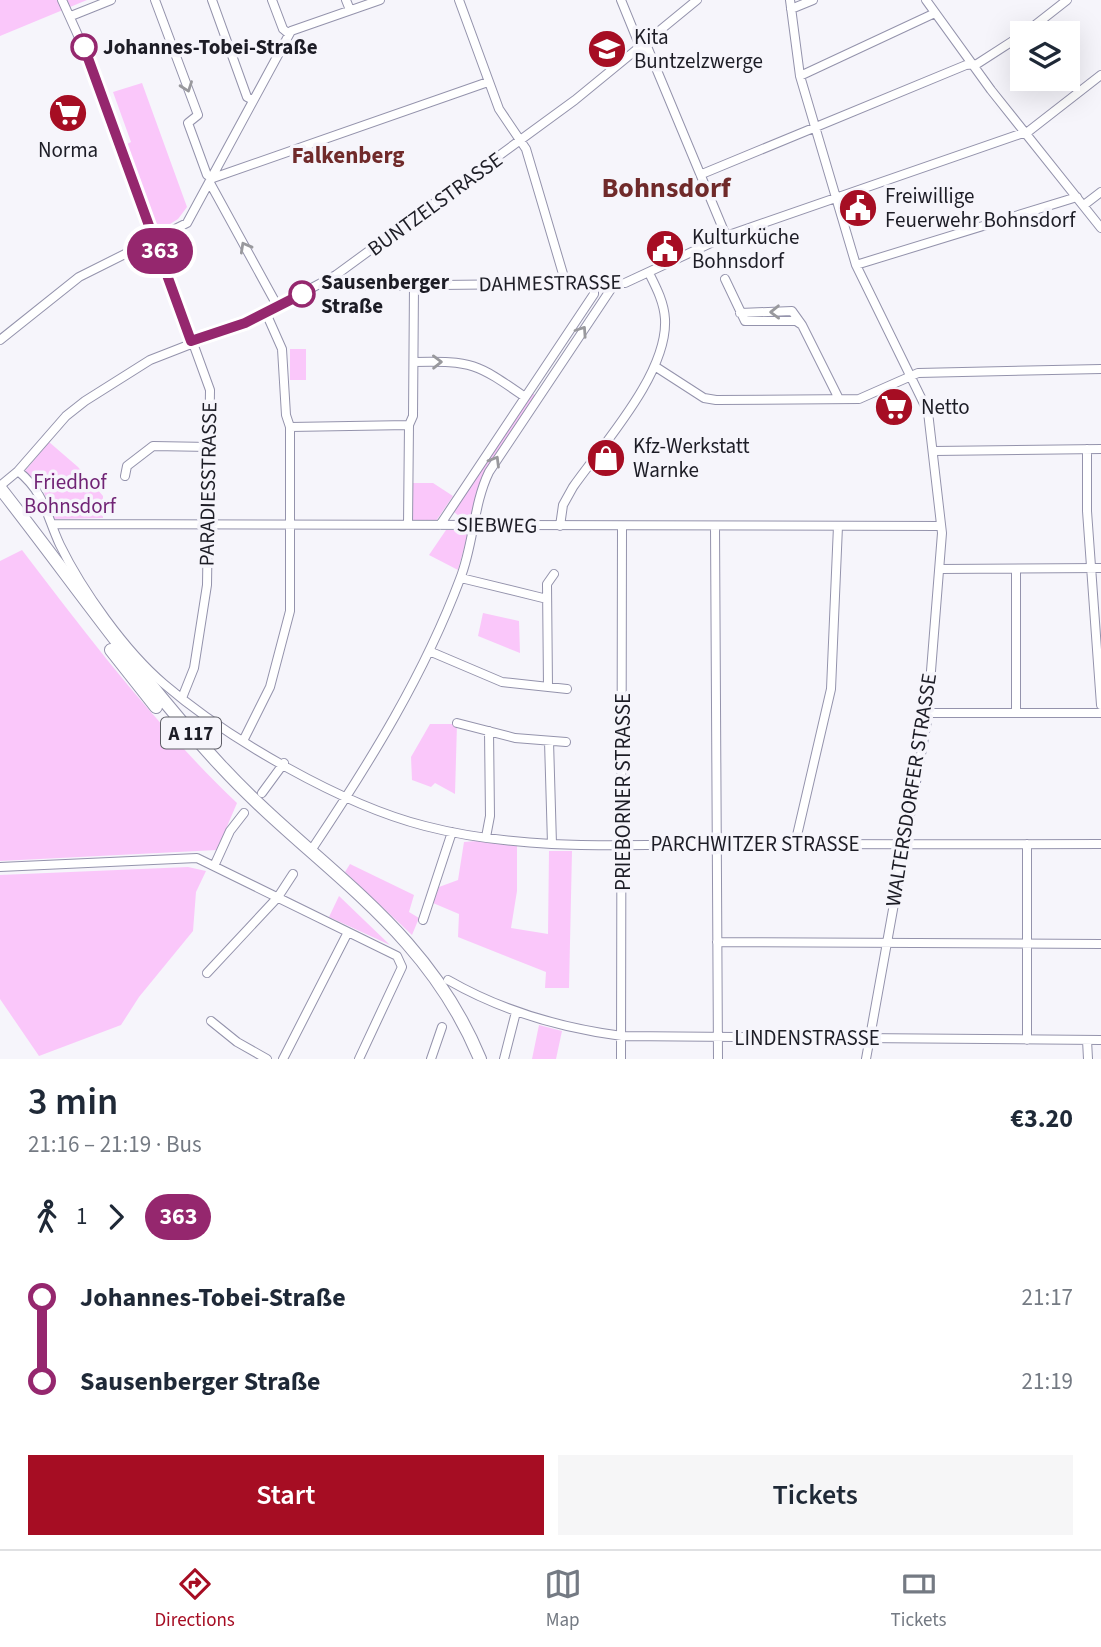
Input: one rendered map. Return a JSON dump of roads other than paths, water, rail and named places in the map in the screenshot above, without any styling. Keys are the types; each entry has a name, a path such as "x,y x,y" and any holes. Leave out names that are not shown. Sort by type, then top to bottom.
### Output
{"highway":[{"name":"A 117","path":"2,495 121,664 188,744 254,811 370,914 406,950 432,984 472,1059"},
{"name":"A 117","path":"2,495 162,702 247,794 376,908 415,949 455,1007 480,1059"}],"street":[{"name":"PARADIESSTRASSE","path":"62,0 70,13 210,390 208,525 202,628 194,668 182,698"},
{"path":"70,13 111,0"},
{"path":"155,0 198,115 188,123 207,175 278,307"},
{"path":"212,0 247,97 253,100"},
{"path":"272,0 283,29 290,33"},
{"path":"346,0 350,10"},
{"path":"0,340 79,276 113,257 183,228 290,33 380,0"},
{"path":"459,0 499,109 526,149 566,284"},
{"path":"621,0 702,174 726,236"},
{"name":"BUNTZELSTRASSE","path":"2,495 18,471 59,424 85,401 130,371 191,341 266,313 333,277 521,141 644,46 697,0"},
{"path":"790,4 813,0"},
{"path":"926,0 972,65 1101,228"},
{"path":"1040,21 1067,0"},
{"name":"WALTERSDORFER STRASSE","path":"790,4 800,76 856,265 928,412 942,526 928,713 866,1059"},
{"path":"800,76 935,13"},
{"path":"702,174 972,65 1010,42"},
{"name":"DAHMESTRASSE","path":"333,277 337,284 345,286 625,283 726,236 1025,133 1101,75"},
{"path":"211,181 488,82"},
{"path":"1084,205 1101,192"},
{"path":"856,265 1077,197"},
{"path":"560,526 561,512 573,488 656,367 665,318 649,273"},
{"path":"725,279 740,313 749,322 787,321 803,325 839,399"},
{"path":"440,525 594,294 594,284"},
{"path":"314,846 388,730 429,651 461,578 481,489 494,461 611,289 611,284"},
{"path":"408,525 408,425 413,416 414,285"},
{"path":"244,739 270,687 281,654 290,611 290,427 286,415 282,349 266,313"},
{"path":"414,362 460,362 479,366 525,397"},
{"path":"656,367 711,400 869,397 911,376 1101,369"},
{"path":"290,427 408,425"},
{"path":"125,476 127,466 153,446 210,447"},
{"path":"1087,449 1091,568 1101,705"},
{"path":"934,451 1101,449"},
{"name":"PARCHWITZER STRASSE","path":"18,471 39,490 73,568 118,632 155,676 182,698 284,763 347,796 401,818 452,832 552,844 1101,844"},
{"name":"SIEBWEG","path":"52,524 942,526"},
{"name":"PRIEBORNER STRASSE","path":"621,1059 622,526"},
{"path":"715,526 718,1059"},
{"path":"795,844 830,694 838,526"},
{"path":"940,569 1101,568"},
{"path":"1016,569 1016,712"},
{"path":"548,687 547,584 554,574"},
{"path":"461,578 547,599"},
{"path":"429,651 481,676 520,686 567,689"},
{"path":"928,713 1101,713"},
{"path":"457,723 489,731 566,742"},
{"path":"486,837 490,816 489,731"},
{"path":"549,741 552,844"},
{"path":"262,793 284,763"},
{"path":"215,864 230,831 244,813"},
{"path":"423,920 452,832"},
{"path":"1027,844 1027,1040"},
{"path":"0,867 197,858 215,864 397,956 402,967 359,1059"},
{"path":"206,973 278,897 293,874"},
{"path":"283,1059 348,932"},
{"path":"717,942 1101,944"},
{"name":"LINDENSTRASSE","path":"449,980 516,1012 563,1026 622,1036 1101,1040"},
{"path":"504,1059 516,1012"},
{"path":"211,1021 237,1042 267,1059"},
{"path":"431,1059 442,1027"},
{"path":"1087,1040 1088,1059"}],"place":[{"name":"Johannes-Tobei-Straße","path":"84,47"},
{"name":"Kita Buntzelzwerge","path":"607,49"},
{"name":"Norma","path":"68,113"},
{"name":"Freiwillige Feuerwehr Bohnsdorf","path":"858,208"},
{"name":"Kulturküche Bohnsdorf","path":"665,249"},
{"name":"Sausenberger Straße","path":"302,294"},
{"name":"Netto","path":"894,407"},
{"name":"Kfz-Werkstatt Warnke","path":"606,458"}],"district":[{"name":"Falkenberg","path":"348,155"},
{"name":"Bohnsdorf","path":"666,187"}],"park label":[{"name":"Friedhof Bohnsdorf","path":"70,494"}]}
